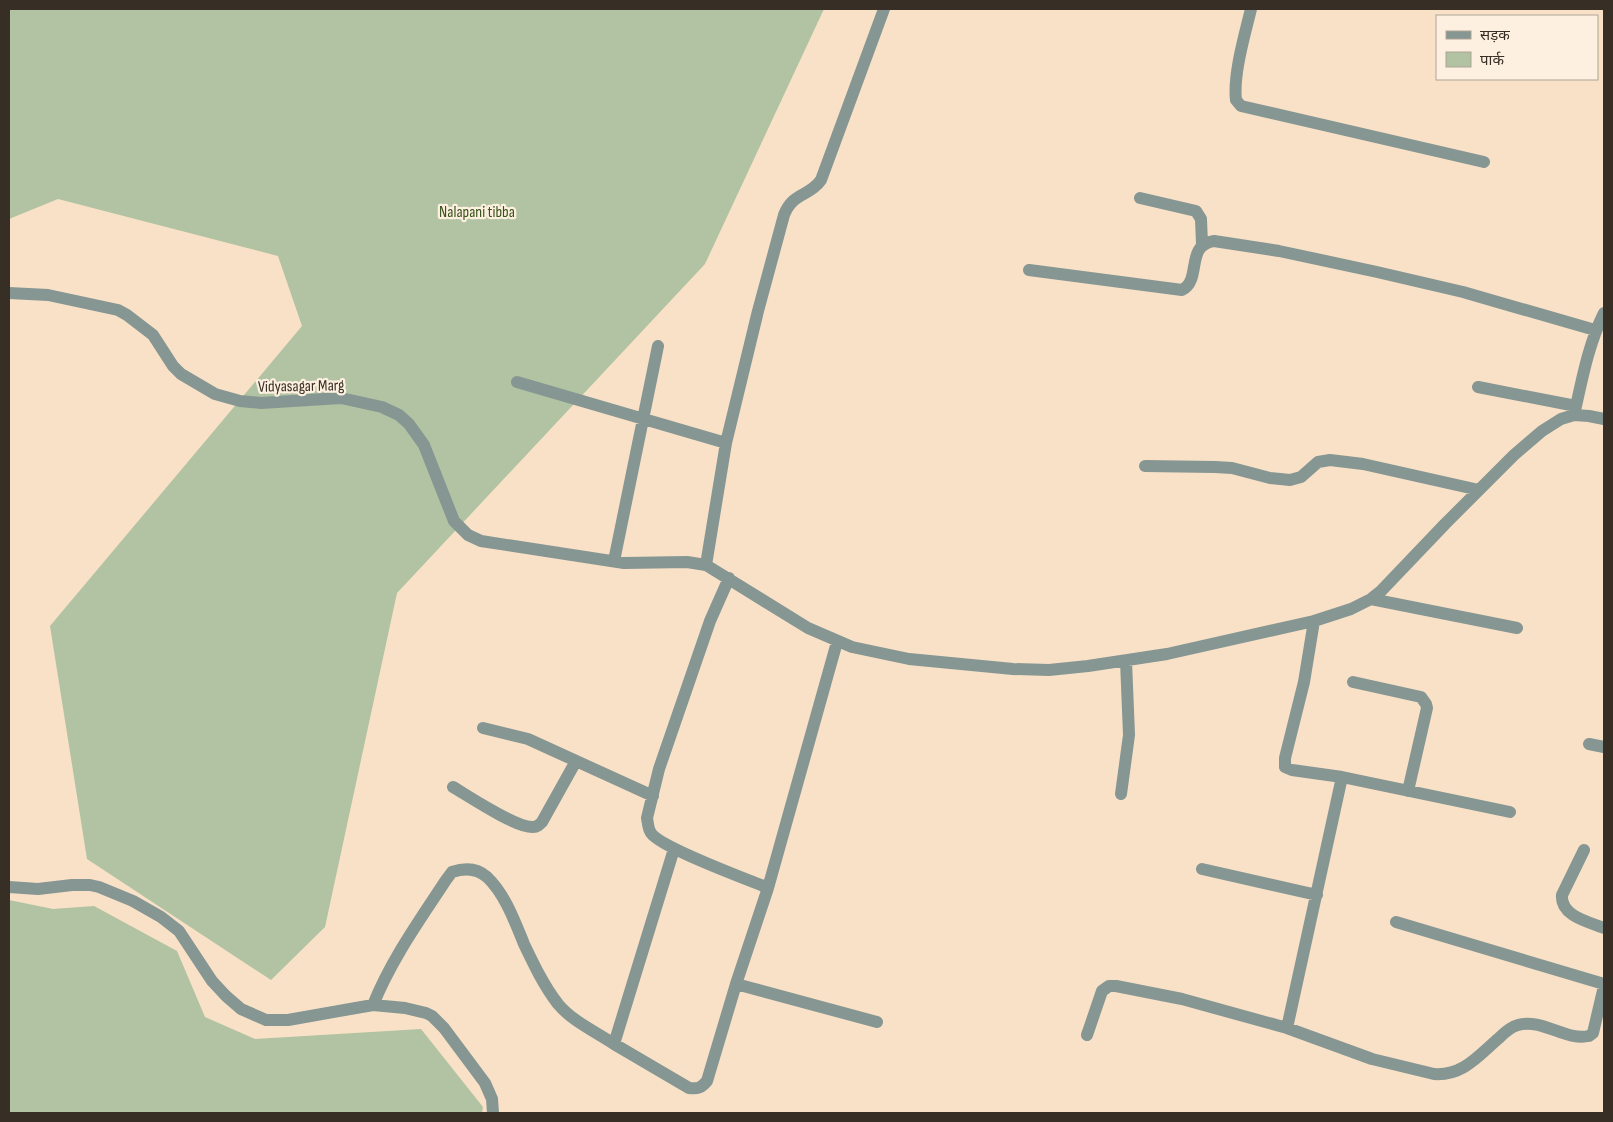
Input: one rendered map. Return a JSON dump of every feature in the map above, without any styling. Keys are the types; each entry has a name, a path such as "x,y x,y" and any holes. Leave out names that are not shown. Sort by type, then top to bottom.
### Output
{"street":[{"path":"706,565 726,443 784,215 792,201 814,188 821,180 884,9"},
{"path":"1251,9 1236,87 1236,100 1241,106 1484,162"},
{"path":"1029,270 1182,290 1188,286 1199,248 1202,244 1201,219 1196,211 1140,198"},
{"path":"1202,244 1214,241 1279,251 1377,272 1463,292 1596,330"},
{"name":"Vidyasagar Marg","path":"9,293 48,295 118,310 127,314 153,335 173,366 181,374 208,391 226,397 262,403 341,398 382,407 399,415 418,435 431,460 454,521 468,535 482,541 640,564 687,562 706,565 780,611 837,642 874,653 909,659 1013,669 1049,670 1167,654 1314,622 1351,609 1371,599 1394,578 1514,455 1542,431 1575,411"},
{"path":"1575,411 1585,364 1596,330 1604,313"},
{"path":"614,561 658,346"},
{"path":"517,382 726,443"},
{"path":"1478,387 1604,419"},
{"path":"1145,466 1224,468 1270,478 1290,480 1301,477 1321,460 1330,460 1363,464 1479,490"},
{"path":"729,578 710,621 659,769 647,818 650,833 674,848 768,888"},
{"path":"1371,599 1517,628"},
{"path":"1314,622 1304,682 1285,758 1285,767 1292,770 1342,777 1510,812"},
{"path":"373,1005 383,981 402,946 452,872 467,869 477,871 487,877 500,894 539,976 559,1006 614,1044 689,1088 699,1088 707,1081 736,984 768,888 837,642"},
{"path":"1121,794 1129,734 1129,690 1126,661"},
{"path":"1354,682 1421,697 1426,704 1427,708 1408,791"},
{"path":"483,728 528,739 653,796"},
{"path":"1589,744 1604,747"},
{"path":"453,788 518,824 532,828 537,827 542,822 576,760"},
{"path":"1287,1028 1342,777"},
{"path":"614,1044 674,848"},
{"path":"1584,850 1562,895 1561,901 1565,910 1576,917 1604,928"},
{"path":"1202,869 1317,895"},
{"path":"9,887 38,889 90,885 133,901 161,917 179,931 212,981 226,996 241,1009 266,1020 288,1020 373,1005 405,1008 426,1013 438,1021 485,1083 492,1099 493,1113"},
{"path":"1087,1035 1102,991 1109,986 1182,998 1287,1028 1372,1060 1434,1074 1443,1074 1461,1069 1508,1030 1518,1025 1533,1024 1579,1037 1589,1036 1593,1032 1604,985 1396,922"},
{"path":"736,984 878,1022"}],"green space":[{"name":"Nalapani tibba","path":"9,9 824,9 705,264 397,593 325,927 271,980 87,859 50,626 302,326 278,256 58,199 9,219"},
{"path":"9,900 53,909 94,906 177,951 205,1017 255,1039 421,1029 483,1107 482,1113 9,1113"}]}
